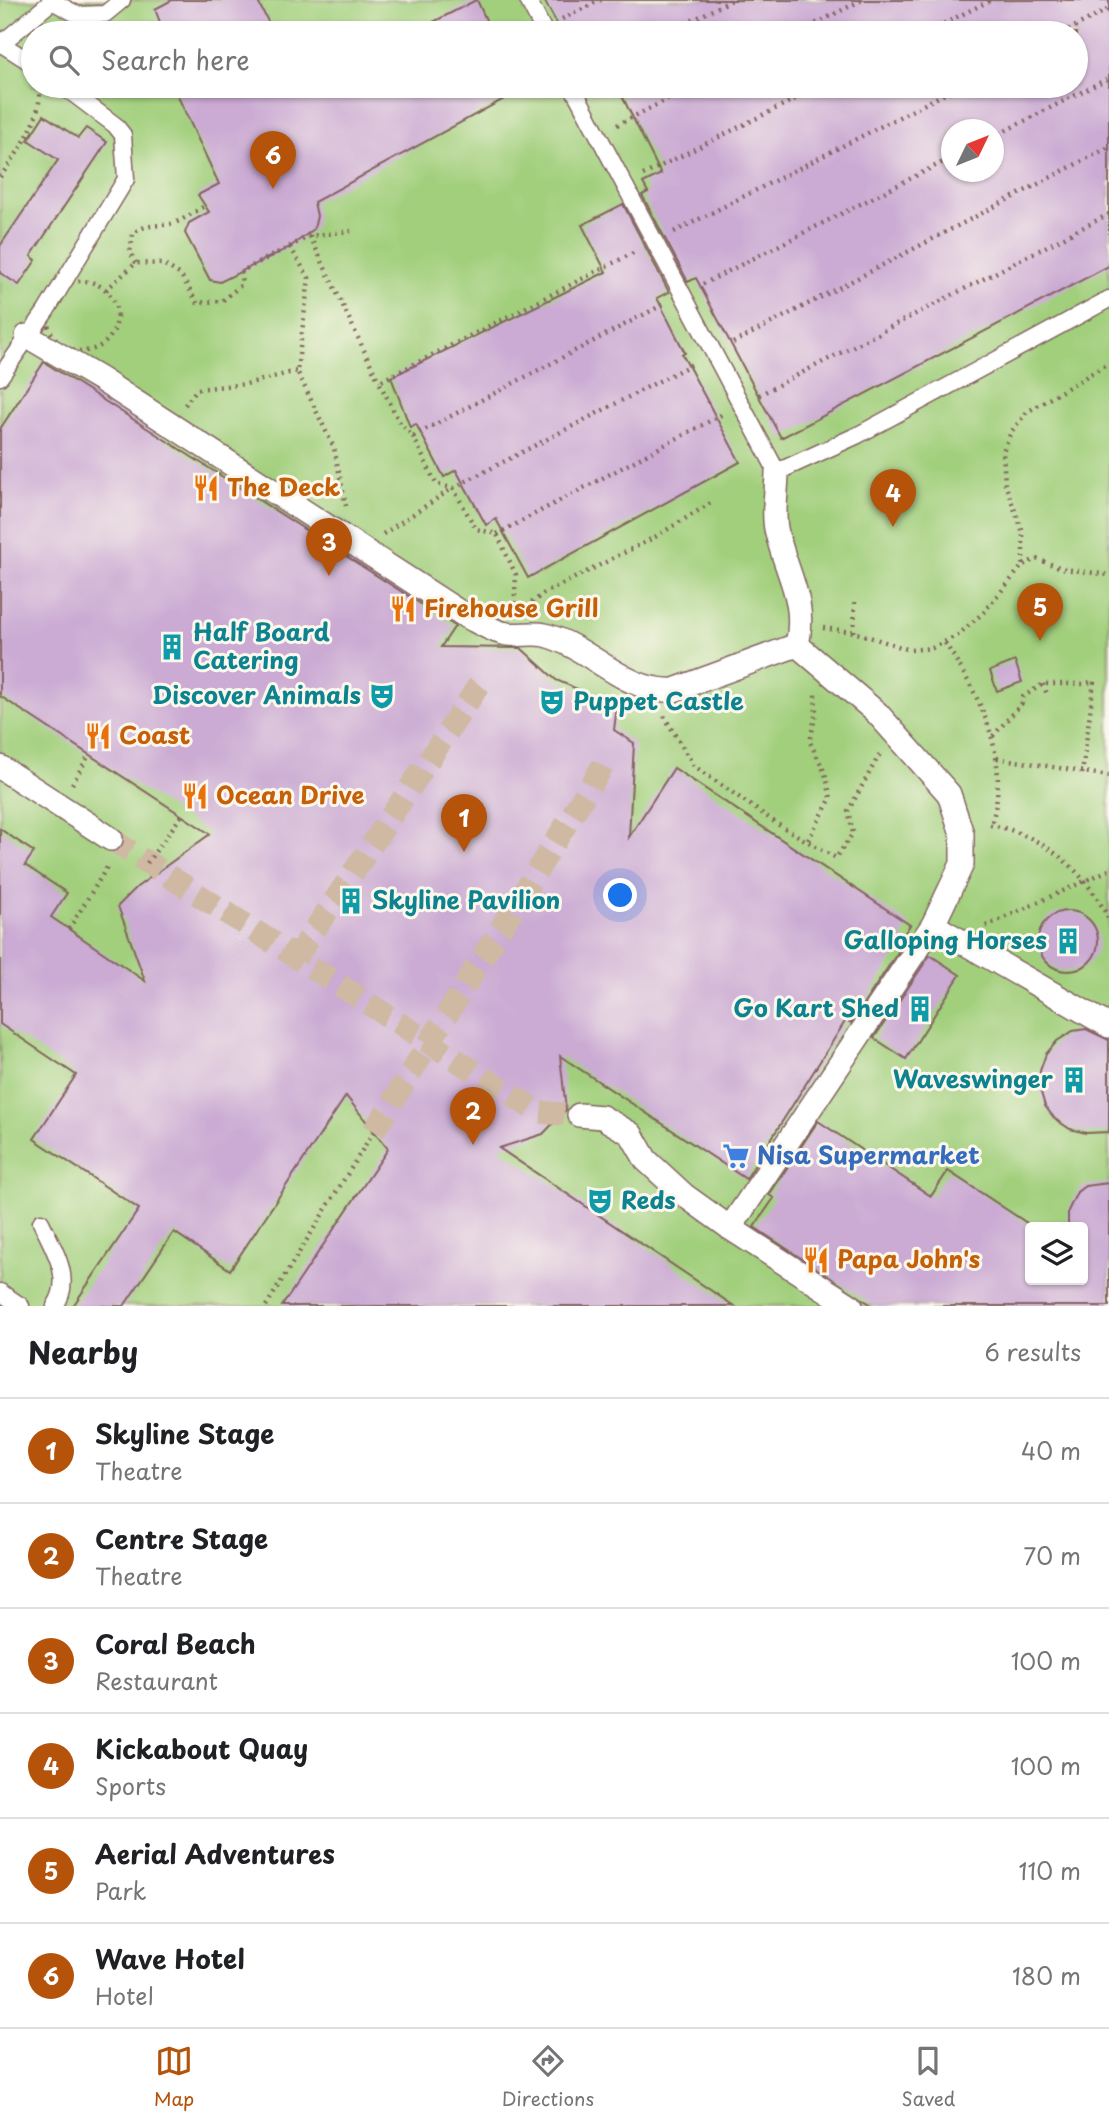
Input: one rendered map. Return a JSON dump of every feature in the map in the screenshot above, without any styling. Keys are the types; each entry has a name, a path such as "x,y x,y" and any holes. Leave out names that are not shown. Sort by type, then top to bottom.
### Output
{"street":[{"path":"27,336 100,379 467,617 504,634 544,635 581,650 623,677 654,691 674,690 804,642"},
{"path":"730,1228 933,925 962,864 962,834 949,794 877,713 804,642 800,603 776,530 777,472"},
{"path":"0,767 59,806 112,848"},
{"path":"933,925 1109,1026"},
{"path":"579,1115 602,1117 631,1134 646,1160 684,1195 851,1306"}],"lane":[{"path":"27,21 51,1 78,15 105,14 122,0"},
{"path":"528,0 539,21"},
{"path":"21,26 1,42 21,56"},
{"path":"0,377 51,303 126,179 123,135 115,125 78,98"},
{"path":"578,98 777,472 858,435 1109,299"},
{"path":"41,1222 62,1274 63,1288 55,1306"},
{"path":"0,1292 22,1306"}],"path":[{"path":"562,21 601,0"},
{"path":"691,21 732,0"},
{"path":"821,21 862,0"},
{"path":"949,21 991,0"},
{"path":"1086,21 1109,9"},
{"path":"1088,89 1109,78"},
{"path":"0,177 19,150 40,110 40,98"},
{"path":"598,135 670,98"},
{"path":"624,185 797,98"},
{"path":"379,382 936,98"},
{"path":"1004,131 1070,98"},
{"path":"290,247 309,278 296,371 334,448 344,501 360,548 453,488 1109,147"},
{"path":"413,436 682,294 941,163"},
{"path":"136,263 131,252 133,234 140,228 151,224 171,224 205,206"},
{"path":"310,236 379,382 400,423 413,436 436,484 453,488 475,529 498,534 1109,214"},
{"path":"106,290 136,263 163,264 181,275 197,303 222,301 241,285 242,271 310,236 351,231"},
{"path":"83,281 106,290 117,310 117,322 107,341 98,348 76,351 66,347 50,331 51,303 72,282 83,281"},
{"path":"1023,565 1023,532 1005,484 1003,451 1011,432 1027,412 1109,363"},
{"path":"169,425 197,389 246,384 296,371"},
{"path":"498,534 516,575 514,616 543,594 655,537 714,501"},
{"path":"808,840 831,799 825,773 810,742 816,712 804,642 855,632 892,647 910,650 932,648 945,643 984,612 1023,565 1036,559 1065,569 1109,575"},
{"path":"855,602 855,632"},
{"path":"945,643 977,696 993,736 1000,776 991,825"},
{"path":"993,736 1022,703 1023,697 1043,684 1084,684 1094,681 1082,774"},
{"path":"1043,684 1048,697"},
{"path":"654,691 669,727 694,766 779,825 836,858 853,833 848,811 893,730"},
{"path":"59,806 89,755"},
{"path":"997,758 1082,774 1109,776"},
{"path":"147,863 182,816"},
{"path":"962,834 991,825 1045,847 1073,866 1086,879 1102,903 1109,920"},
{"path":"69,929 112,848"},
{"path":"957,939 1109,870"},
{"path":"266,1306 374,1131"}],"green space":[{"path":"0,0 1109,0 1109,1306 0,1306"}],"building":[{"path":"172,0 257,0 268,21 160,21 155,9"},
{"path":"476,0 487,21 435,21"},
{"path":"544,0 1109,0 1109,266 781,438 696,278 688,282 642,195 648,192 643,183 661,174 623,98 1088,98 1088,21 555,21"},
{"path":"179,98 506,98 314,202 317,216 314,229 290,247 220,282 210,280 185,233 189,223 209,212 198,195 219,184"},
{"path":"44,115 78,138 86,128 107,142 31,256 36,260 19,285 0,273 0,246 58,160 28,140"},
{"path":"623,204 669,292 657,298 685,353 682,354 740,462 528,578 496,519 486,525 456,470 444,477 416,424 410,427 391,377 606,272 582,225"},
{"path":"44,362 455,626 441,647 521,648 556,680 617,706 614,730 634,743 629,837 674,768 910,925 902,937 906,940 851,1023 846,1020 746,1179 560,1056 566,1110 543,1134 499,1148 734,1306 282,1306 388,1149 346,1096 230,1270 174,1232 124,1306 73,1306 139,1209 34,1139 76,1075 0,1024 0,829 34,852 25,865 67,893 51,917 145,981 118,906 137,887 210,834 0,696 0,429"},
{"path":"1015,661 1022,682 997,691 990,671"},
{"name":"Galloping Horses","path":"1068,911 1089,920 1098,941 1089,962 1068,971 1047,962 1038,941 1047,920"},
{"name":"Go Kart Shed","path":"930,955 960,975 906,1059 874,1038"},
{"name":"Waveswinger","path":"1086,1029 1109,1040 1109,1132 1086,1133 1070,1129 1055,1119 1045,1106 1040,1089 1040,1071 1046,1054 1057,1041 1073,1031"},
{"path":"818,1121 931,1196 948,1171 1025,1222 1025,1285 1088,1285 1088,1222 1068,1222 1068,1211 1077,1192 1085,1186 1109,1183 1109,1306 873,1306 754,1227 774,1198 769,1195"}],"tunnel":[{"path":"296,958 481,682"},
{"path":"374,1131 604,764"},
{"path":"111,839 538,1112 579,1115"}],"place":[{"name":"Wave Hotel","path":"273,189"},
{"name":"The Deck","path":"206,488"},
{"name":"Kickabout Quay","path":"893,527"},
{"name":"Coral Beach","path":"329,576"},
{"name":"Firehouse Grill","path":"403,609"},
{"name":"Aerial Adventures","path":"1040,641"},
{"name":"Half Board Catering","path":"172,647"},
{"name":"Discover Animals","path":"382,696"},
{"name":"Puppet Castle","path":"552,702"},
{"name":"Coast","path":"98,736"},
{"name":"Ocean Drive","path":"195,796"},
{"name":"Skyline Stage","path":"464,852"},
{"name":"Skyline Pavilion","path":"351,901"},
{"name":"Galloping Horses","path":"1068,941"},
{"name":"Go Kart Shed","path":"920,1009"},
{"name":"Waveswinger","path":"1074,1080"},
{"name":"Centre Stage","path":"473,1145"},
{"name":"Nisa Supermarket","path":"736,1156"},
{"name":"Reds","path":"600,1201"},
{"name":"Papa John's","path":"816,1260"}]}
